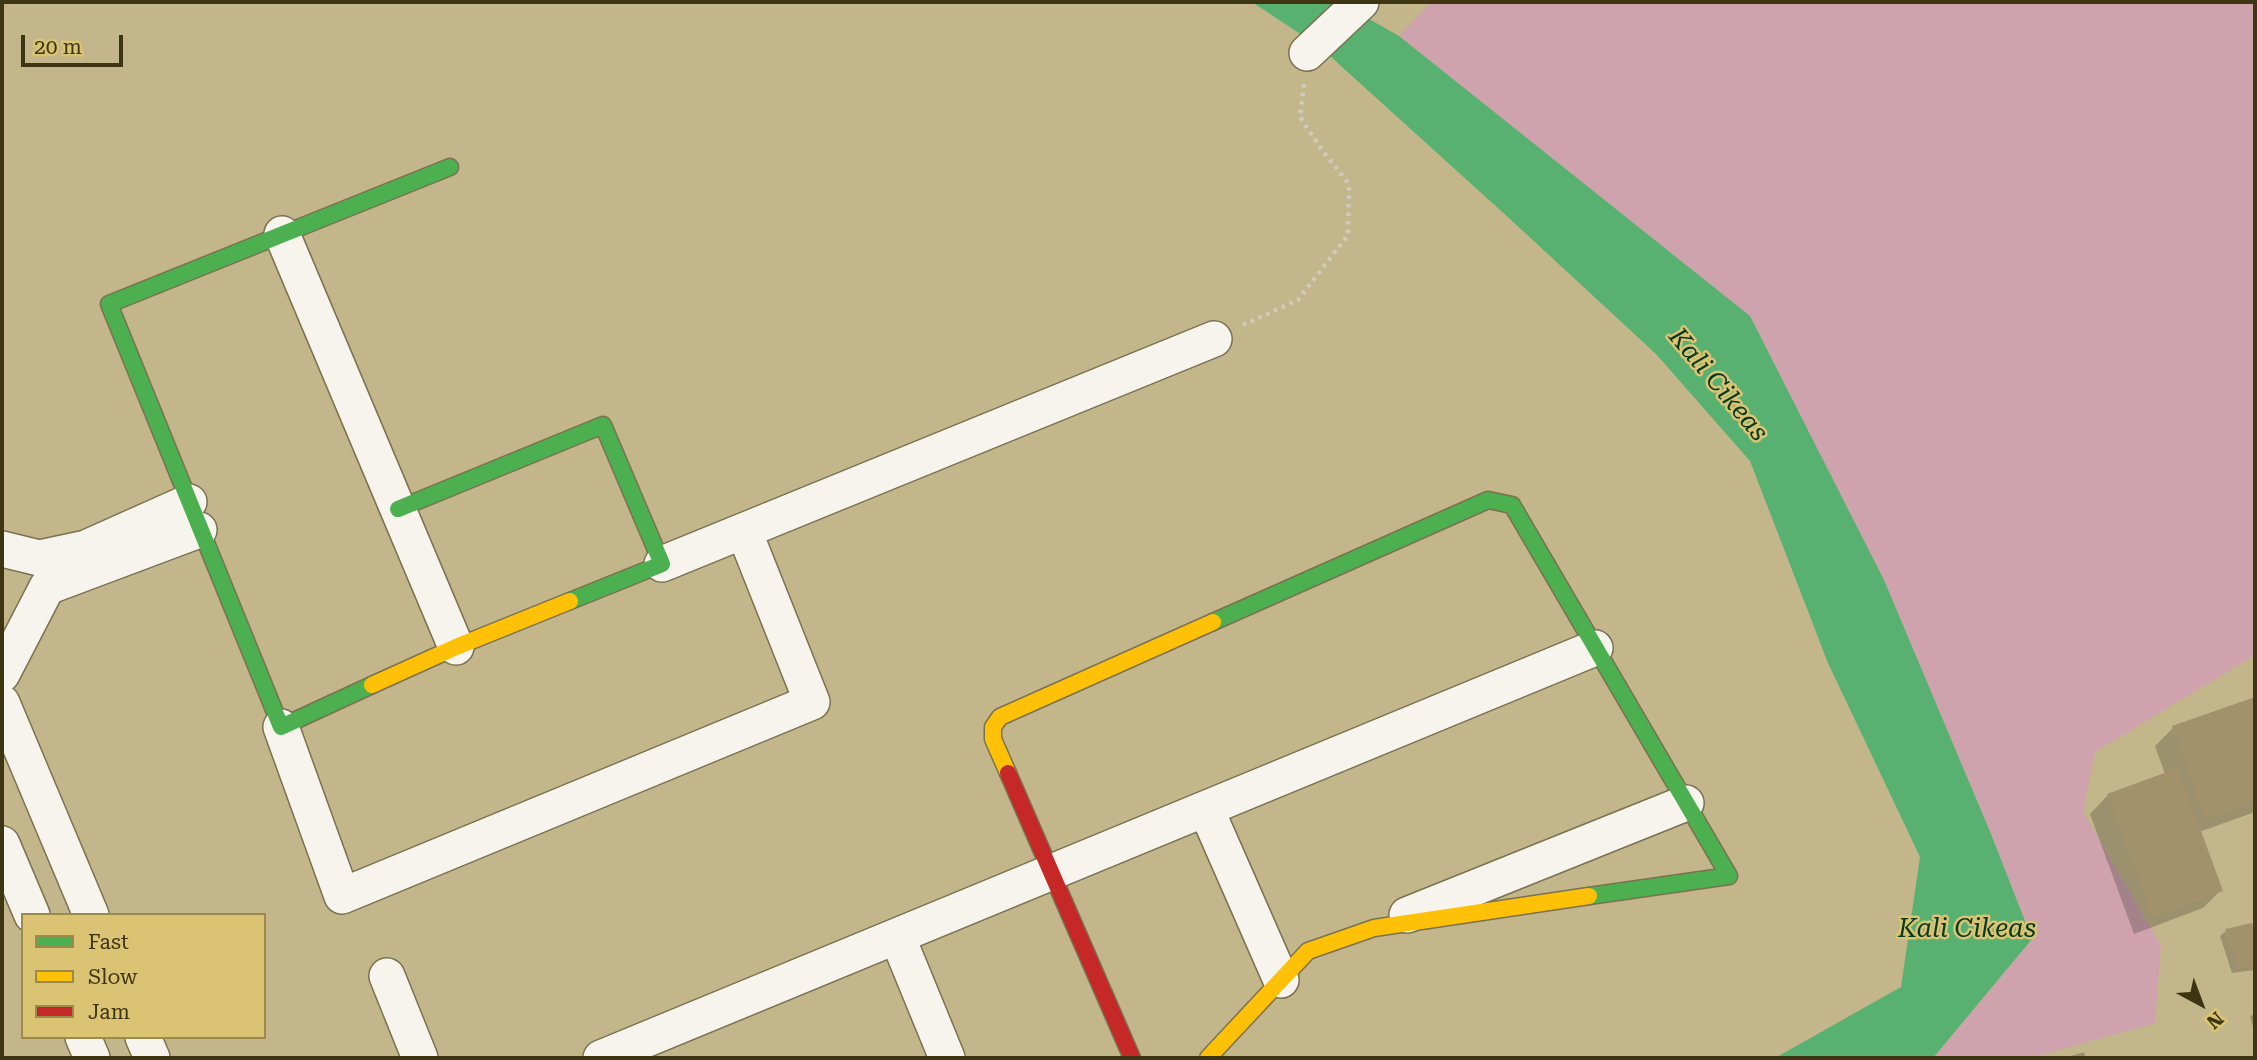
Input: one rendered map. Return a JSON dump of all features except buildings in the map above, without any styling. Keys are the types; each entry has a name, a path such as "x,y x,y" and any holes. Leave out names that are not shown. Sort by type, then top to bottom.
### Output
{"street":[{"path":"1307,53 1361,2"},
{"path":"450,167 109,304 281,727 342,896 812,702 744,531"},
{"path":"282,234 456,647"},
{"path":"281,727 456,647 1214,339"},
{"path":"397,509 603,425 662,564"},
{"path":"1132,1058 993,739 993,727 1000,717 1488,500 1513,505 1729,876 1374,928"},
{"path":"2,550 39,558 86,548 194,516"},
{"path":"2,674 47,587 194,516"},
{"path":"601,1058 1595,648"},
{"path":"2,703 90,913"},
{"path":"1208,1058 1308,951 1374,928 1686,803"},
{"path":"1206,808 1281,980"},
{"path":"2,844 31,913"},
{"path":"897,936 947,1058"},
{"path":"387,976 420,1058"},
{"path":"84,1039 92,1058"},
{"path":"144,1039 152,1058"}],"path":[{"path":"1214,339 1298,300 1348,235 1349,184 1300,117 1307,53"}],"shaded area":[{"path":"1431,2 2255,2 2255,655 2095,752 2083,812 2161,945 2155,1023 2031,1058 1933,1058 2032,939 1991,834 1884,580 1750,316 1399,36"}],"water":[{"name":"Kali Cikeas","path":"1252,2 1339,2 1399,36 1750,316 1884,580 1991,834 2032,939 1933,1058 1775,1058 1901,987 1920,857 1828,663 1750,461 1656,354 1510,219 1320,47"}],"traffic: fast":[{"path":"372,685 281,727 109,304 450,167"},
{"path":"398,509 603,425 662,564 570,601"},
{"path":"1213,622 1488,500 1512,505 1729,876 1589,896"}],"traffic: slow":[{"path":"372,685 456,647 570,601"},
{"path":"1008,773 993,739 993,727 1000,717 1213,622"},
{"path":"1208,1058 1308,951 1374,928 1589,896"}],"traffic: jam":[{"path":"1008,773 1132,1058"}]}
